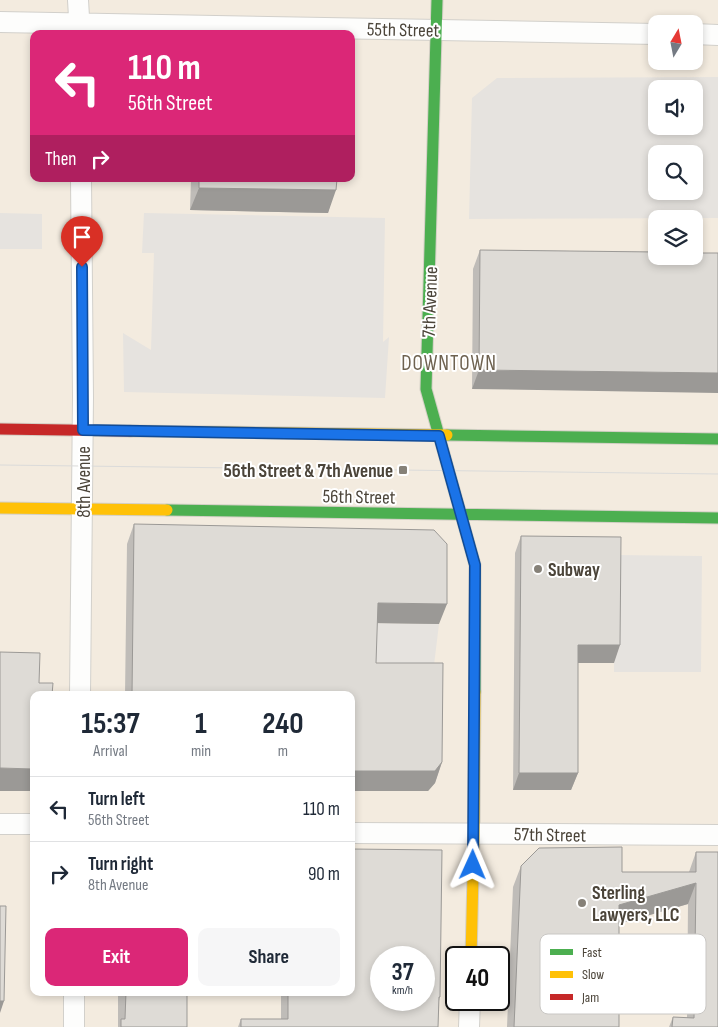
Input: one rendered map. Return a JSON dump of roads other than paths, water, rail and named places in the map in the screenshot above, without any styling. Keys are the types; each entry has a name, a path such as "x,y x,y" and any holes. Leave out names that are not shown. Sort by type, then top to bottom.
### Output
{"street":[{"path":"78,0 80,29"},
{"name":"7th Avenue","path":"437,0 426,390 475,565 474,834 471,946"},
{"name":"55th Street","path":"0,22 80,29 436,30 648,34"},
{"path":"703,34 718,35"},
{"name":"8th Avenue","path":"80,691 83,430 81,182"},
{"path":"0,429 718,439"},
{"name":"56th Street","path":"0,508 461,516 718,518"},
{"path":"0,824 30,824"},
{"name":"57th Street","path":"355,833 718,835"},
{"path":"74,996 74,1027"},
{"path":"469,1027 470,1011"}],"tram line":[{"path":"0,465 718,474"}],"place":[{"name":"56th Street & 7th Avenue","path":"403,470"},
{"name":"Subway","path":"538,569"},
{"name":"Sterling Lawyers, LLC","path":"582,903"}],"district":[{"name":"DOWNTOWN","path":"449,363"}]}
